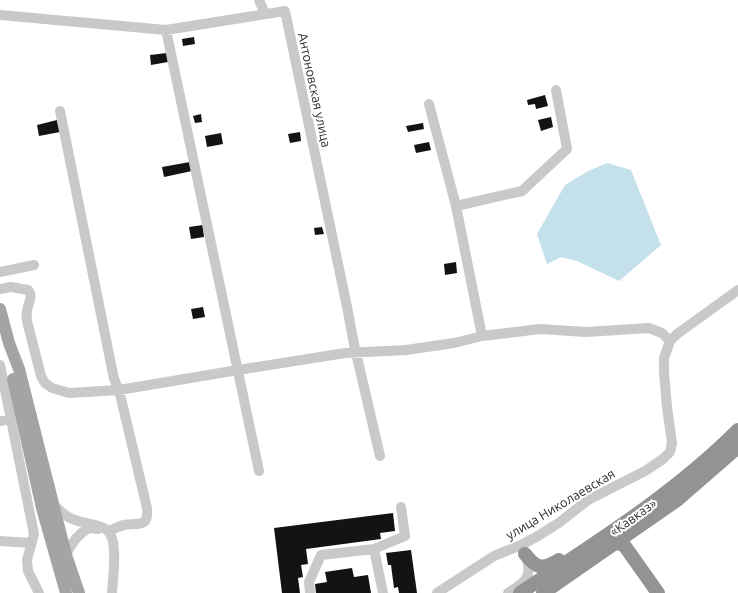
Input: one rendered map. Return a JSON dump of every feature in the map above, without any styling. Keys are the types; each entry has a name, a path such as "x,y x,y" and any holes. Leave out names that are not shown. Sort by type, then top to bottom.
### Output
{"highway":[{"name":"«Кавказ»","path":"520,593 641,512 705,462 738,430"},
{"name":"«Кавказ»","path":"543,593 622,542 677,500 738,447"},
{"path":"523,550 532,563 545,568 592,540 601,539"},
{"path":"622,542 658,593"}],"main road":[{"path":"0,309 9,342 11,370 48,506 66,593"},
{"path":"48,506 79,593"},
{"path":"48,506 45,532 59,593"},
{"path":"66,555 74,593"}],"street":[{"path":"259,0 265,14"},
{"name":"Антоновская улица","path":"0,15 166,30 285,11 354,344 380,456"},
{"path":"166,30 259,471"},
{"path":"456,206 522,191 568,149 556,90"},
{"path":"430,104 456,206 482,336"},
{"path":"60,111 114,379 119,390 148,516 145,522 141,524 122,526 109,531"},
{"path":"0,272 34,265"},
{"path":"0,289 11,287 28,290 31,294 26,313 41,376 45,383 52,388 69,393 119,390 345,353 406,350 454,343 482,336 540,329 586,332 648,328 662,333 670,341 677,334 738,290"},
{"name":"улица Николаевская","path":"437,593 494,556 523,550 588,500 655,465 670,452 672,442 667,407 664,358 670,341"},
{"path":"1,369 34,534 27,560 28,571 39,593"},
{"path":"0,420 11,419"},
{"path":"48,506 68,517 86,523 103,526 109,531 114,549 112,593"},
{"path":"310,593 309,582 321,555 374,549 404,536 401,507"},
{"path":"66,555 71,544 83,531 89,528 96,528 102,532 109,544 107,593"},
{"path":"0,541 32,543"},
{"path":"374,549 383,593"},
{"path":"508,593 523,584 527,579 529,571 523,550"}],"water":[{"path":"607,163 631,170 661,245 619,281 577,261 561,257 547,264 537,234 565,185 588,171"}],"building":[{"path":"194,37 195,44 183,46 182,39"},
{"path":"167,53 168,62 151,65 150,55"},
{"path":"545,95 548,106 536,109 535,104 528,105 527,100"},
{"path":"201,114 202,122 195,123 193,116"},
{"path":"551,117 553,127 541,131 538,120"},
{"path":"57,120 60,132 39,136 37,125"},
{"path":"423,123 424,129 408,132 406,126"},
{"path":"300,132 301,141 290,143 288,134"},
{"path":"221,133 223,144 207,147 205,136"},
{"path":"429,142 431,150 416,153 414,145"},
{"path":"190,162 192,171 164,177 162,167"},
{"path":"203,225 204,237 191,239 189,227"},
{"path":"322,227 324,234 315,235 314,228"},
{"path":"456,262 457,273 445,275 444,264"},
{"path":"203,307 205,317 193,319 191,309"},
{"path":"393,513 395,531 380,533 381,539 306,549 308,564 301,565 303,577 298,578 300,593 282,593 274,528"},
{"path":"411,550 417,593 399,593 398,587 394,588 391,565 388,565 386,553"},
{"path":"352,568 354,577 368,575 371,593 316,593 315,584 327,582 325,572"}]}
